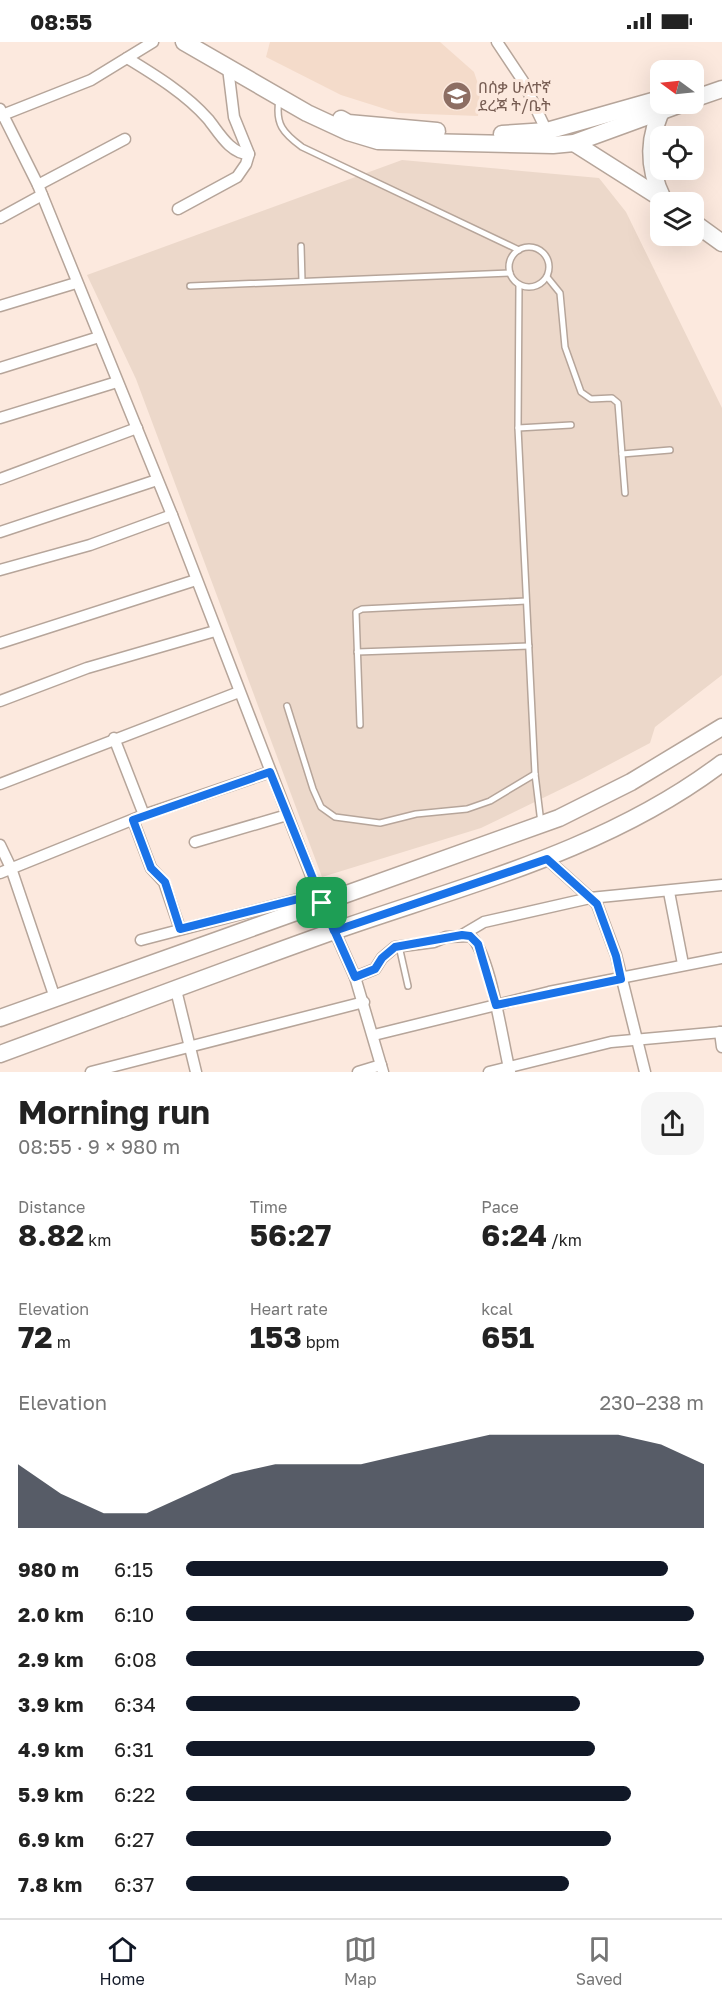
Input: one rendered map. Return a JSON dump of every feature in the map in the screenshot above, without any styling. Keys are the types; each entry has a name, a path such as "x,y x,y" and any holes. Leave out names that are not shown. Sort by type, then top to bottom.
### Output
{"main road":[{"path":"184,42 280,98 348,132 378,141 550,138 650,108"},
{"path":"202,42 217,54 281,91 348,123 421,131 550,138 574,142 651,192"},
{"path":"704,84 722,78"},
{"path":"704,95 722,89"},
{"path":"574,142 650,110"},
{"path":"660,114 652,136 650,151 655,183 660,192"},
{"path":"704,230 722,243"},
{"path":"0,1018 320,899 542,825 631,782 722,727"},
{"path":"0,1054 334,931 547,859 598,837 653,808 695,783 722,763"}],"street":[{"path":"153,42 91,80 1,113 40,190 172,515 238,692 320,899 355,977 374,1035 382,1069 358,1072"},
{"path":"497,42 523,81 550,138"},
{"path":"127,58 151,72 200,111 229,144 243,154 249,154"},
{"path":"178,209 244,171 249,154 234,117 229,92 228,68"},
{"path":"0,218 40,190 125,139"},
{"path":"0,306 76,283"},
{"path":"0,368 99,337"},
{"path":"0,418 117,382"},
{"path":"0,478 137,428"},
{"path":"0,532 158,480"},
{"path":"0,570 90,545 172,515"},
{"path":"0,643 196,580"},
{"path":"0,701 97,665 215,631"},
{"path":"0,784 114,738 238,692"},
{"path":"114,738 144,815"},
{"path":"5,870 144,815 270,772"},
{"path":"195,842 287,815"},
{"path":"133,820 151,868 165,882 180,929"},
{"path":"0,845 5,870 55,998"},
{"path":"547,859 601,911 645,1072"},
{"path":"462,935 484,922 590,898 722,885"},
{"path":"669,892 683,964"},
{"path":"141,940 180,929 320,899"},
{"path":"355,977 375,969 389,951 399,946 462,935 470,936 478,944 496,1005 509,1070"},
{"path":"374,1035 496,1005 683,964 722,958"},
{"path":"176,990 196,1072"},
{"path":"91,1072 364,1002"},
{"path":"489,1072 509,1070 584,1047 638,1040 721,1032 722,1047"}],"lane":[{"path":"280,98 277,114 279,124 286,135 302,147 519,250 535,248 544,253 550,267 547,277 535,287 519,285"},
{"path":"301,246 302,281"},
{"path":"519,250 512,257 510,273 519,285 518,428 534,774 542,825"},
{"path":"190,286 510,273"},
{"path":"547,277 561,293 565,347 581,392 591,399 612,398 618,403 625,493"},
{"path":"518,428 571,425"},
{"path":"622,454 670,450"},
{"path":"360,725 356,612 362,609 526,601"},
{"path":"357,652 529,646"},
{"path":"287,706 313,789 321,807 335,817 380,823 416,814 467,809 490,801 534,774"},
{"path":"399,946 408,986"}],"shaded area":[{"path":"270,42 440,42 474,72 480,90 478,116 398,113 341,95 266,57"},
{"path":"402,160 599,178 626,212 722,408 722,675 655,727 650,743 582,779 481,828 322,877 136,379 87,275"}],"place":[{"name":"በሰቃ ሁለተኛ ደረጃ ት/ቤት","path":"457,96"}],"route":[{"path":"322,903 318,894 180,929 165,882 153,873 133,820 270,772 334,931 547,859 597,904 616,956 621,979 549,992 496,1005 478,944 470,936 462,935 440,938 434,942 419,942 395,947 382,958 375,969 355,977 334,931 322,903"}]}
